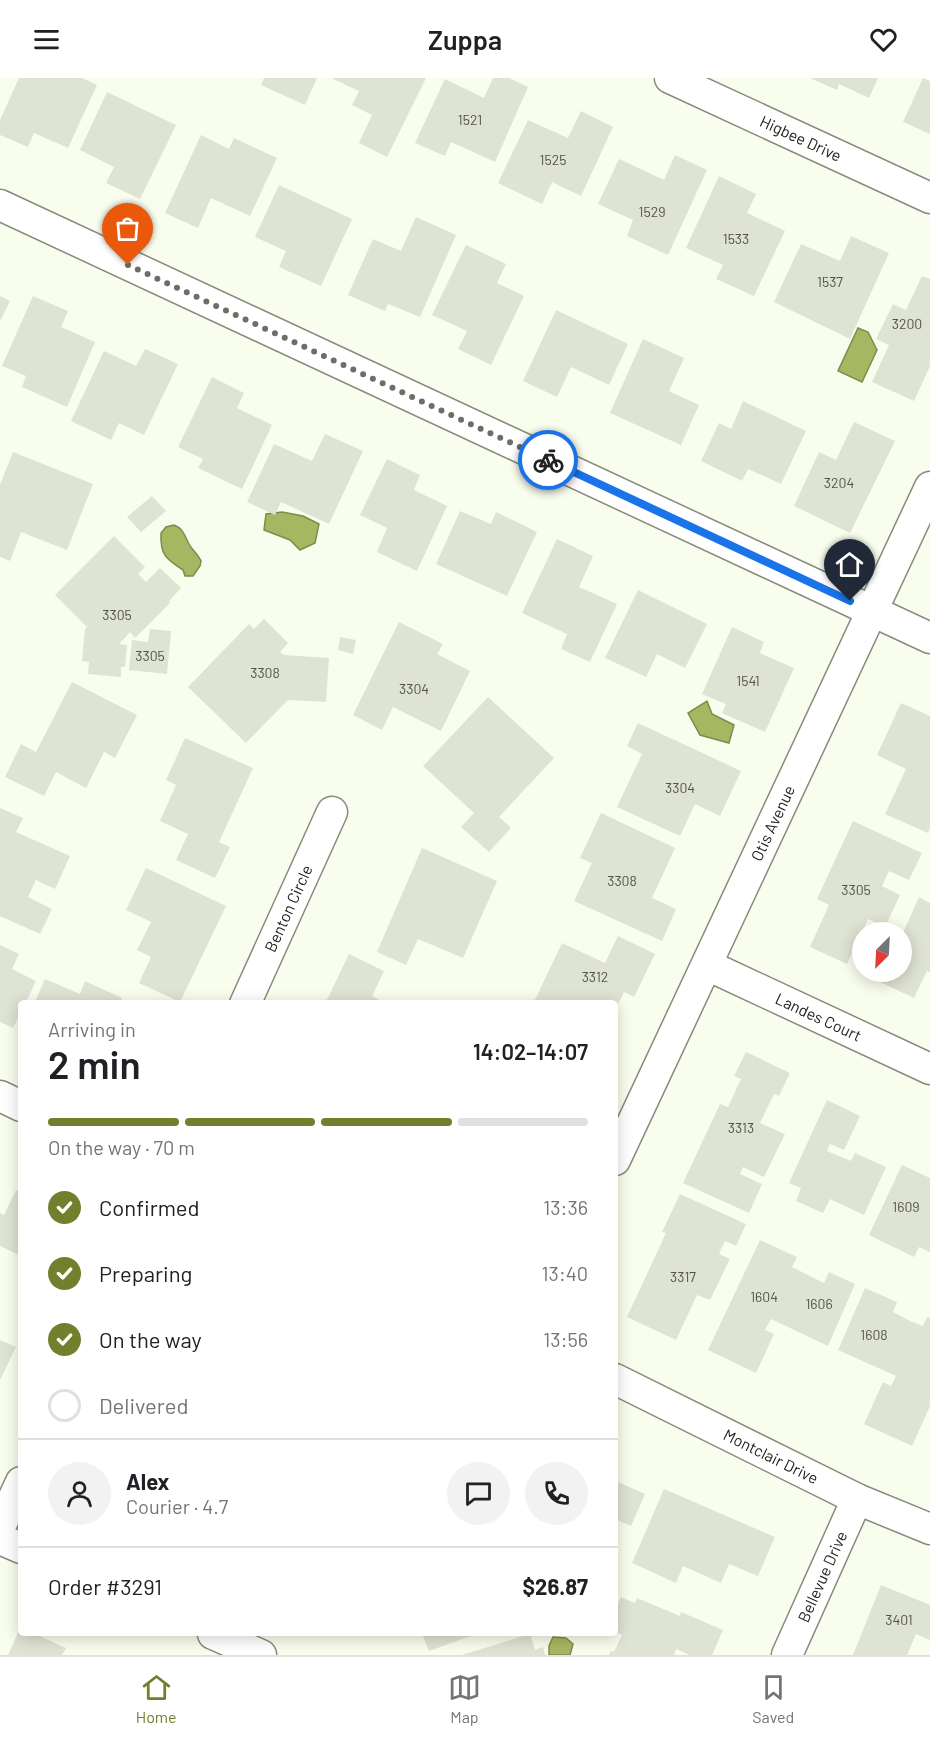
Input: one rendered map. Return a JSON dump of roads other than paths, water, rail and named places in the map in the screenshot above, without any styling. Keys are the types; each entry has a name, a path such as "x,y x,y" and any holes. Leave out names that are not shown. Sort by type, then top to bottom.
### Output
{"street":[{"name":"Higbee Drive","path":"670,78 930,198"},
{"path":"0,205 930,638"},
{"name":"Otis Avenue","path":"618,1154 930,487"},
{"name":"Benton Circle","path":"247,1000 332,812"},
{"name":"Landes Court","path":"707,965 930,1069"},
{"path":"0,1096 18,1105"},
{"name":"Montclair Drive","path":"618,1380 857,1499 930,1529"},
{"path":"0,1527 18,1488"},
{"name":"Bellevue Drive","path":"787,1655 857,1499"},
{"path":"0,1539 18,1547"},
{"path":"218,1636 261,1655"}]}
